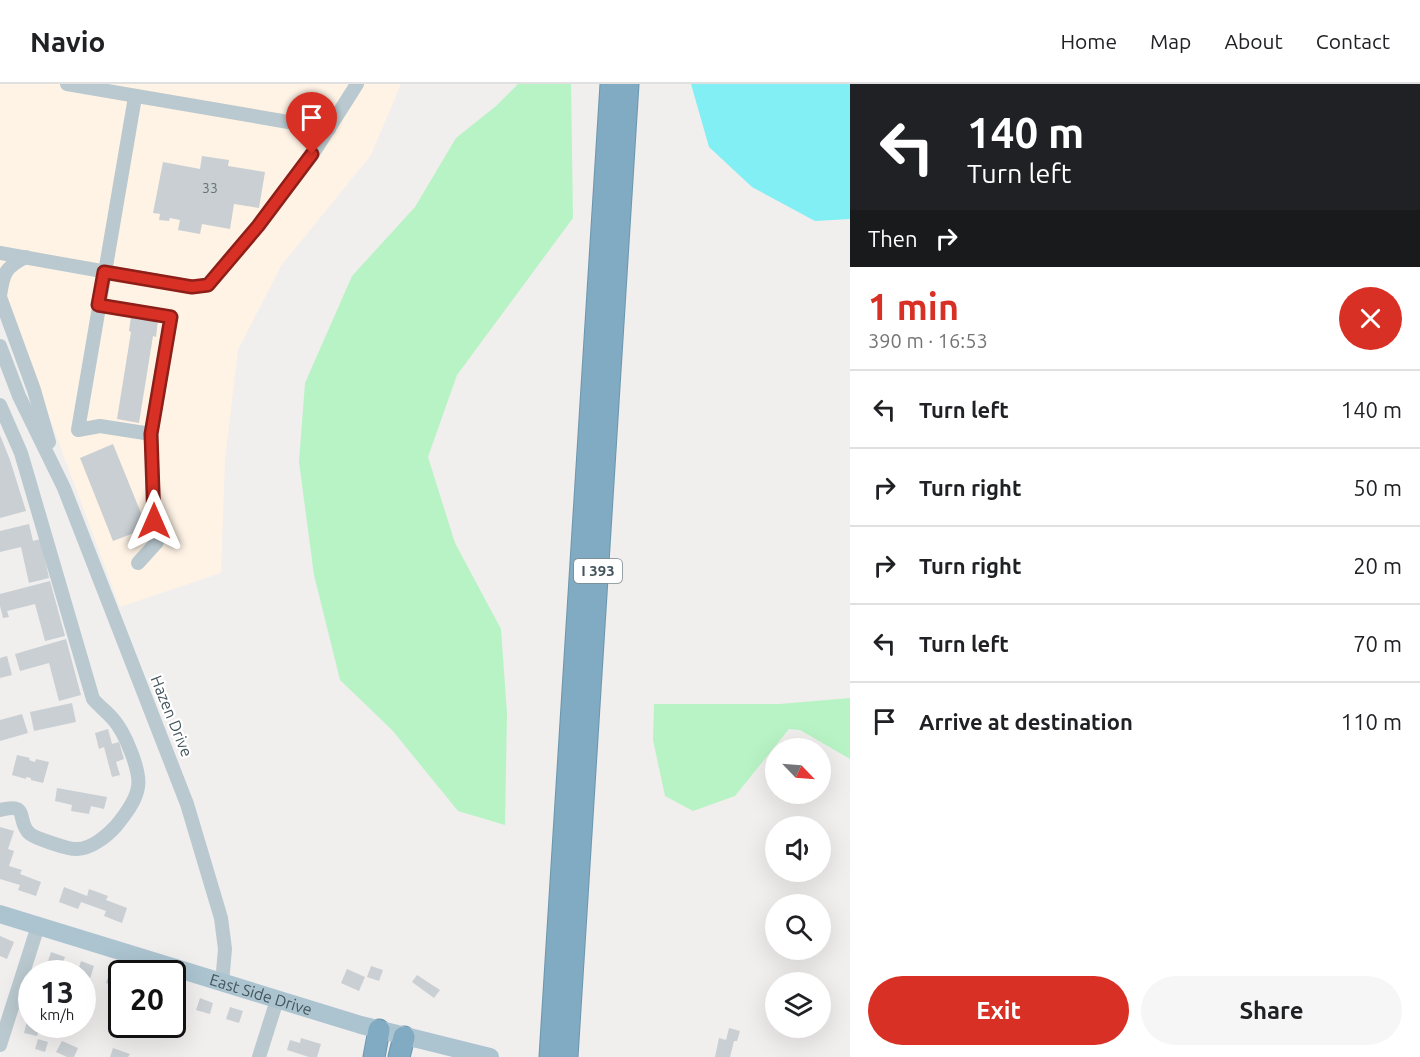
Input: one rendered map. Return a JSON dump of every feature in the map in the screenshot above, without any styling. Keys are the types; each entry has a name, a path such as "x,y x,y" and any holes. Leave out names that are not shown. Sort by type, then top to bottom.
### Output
{"highway":[{"name":"I 393","path":"550,1057 611,84"},
{"name":"I 393","path":"567,1057 628,84"},
{"path":"579,1057 587,899 587,746"},
{"path":"536,1057 564,837"},
{"path":"374,1057 379,1030"}],"main road":[{"name":"East Side Drive","path":"0,914 379,1030 402,1047 490,1057"}],"street":[{"path":"67,84 329,129"},
{"path":"0,253 192,287 208,285 258,226 329,129 357,84"},
{"path":"135,97 78,430 100,426 151,434"},
{"path":"0,296 5,272 15,262 26,258"},
{"name":"Hazen Drive","path":"0,296 34,390 57,470 187,804 221,918 225,949 222,982"},
{"path":"98,305 171,317 151,434 154,521 157,542 138,563"},
{"name":"Hazen Drive","path":"0,346 4,367 57,470"},
{"path":"0,405 21,453 93,699 113,720 123,735 139,784 130,807 111,832 103,838 76,849 34,837 26,829 20,810 17,808 0,810"},
{"path":"0,1045 38,926"},
{"path":"259,1057 277,1000"}],"shaded area":[{"path":"0,84 401,84 371,155 281,266 238,350 225,461 221,573 120,607 0,278"}],"green space":[{"path":"518,84 571,84 573,218 457,375 428,457 455,543 501,629 507,713 505,825 458,811 392,730 340,680 314,575 299,462 305,383 352,276 415,207 456,138 496,106"},
{"path":"850,698 850,759 831,748 831,738 814,738 800,730 789,729 782,738 765,738 765,759 735,796 693,811 665,796 653,740 654,704 779,704"}],"water":[{"path":"691,84 850,84 850,219 815,221 752,187 709,147"}],"building":[{"path":"202,156 229,160 228,166 265,172 259,208 234,204 230,229 202,224 200,234 178,230 180,220 170,218 169,221 159,220 160,214 153,213 163,162 200,169"},
{"path":"131,316 158,320 156,337 153,336 139,423 117,419 131,332 129,331"},
{"path":"0,435 26,511 0,518"},
{"path":"113,444 147,528 113,541 80,458"},
{"path":"29,524 33,541 41,539 49,578 29,583 21,547 0,552 0,531"},
{"path":"50,581 65,636 45,641 35,604 7,611 9,617 3,618 0,594"},
{"path":"66,639 81,695 59,701 49,663 20,671 15,654"},
{"path":"7,656 12,675 0,678 0,658"},
{"path":"72,703 76,722 34,731 30,712"},
{"path":"22,714 28,733 0,741 0,720"},
{"path":"108,729 112,744 119,742 124,759 116,762 120,775 112,777 104,747 99,749 95,733"},
{"path":"17,755 30,758 29,760 35,762 36,759 49,762 43,783 31,780 31,778 12,775"},
{"path":"57,788 107,797 104,809 91,806 89,814 71,811 72,805 55,801"},
{"path":"0,827 14,831 8,849 14,851 9,866 22,870 20,874 41,882 36,896 18,890 20,885 0,879"},
{"path":"64,887 87,896 89,889 108,896 106,900 127,908 122,923 104,916 106,911 81,902 78,909 59,902"},
{"path":"0,936 14,942 7,959 0,956"},
{"path":"51,952 65,957 64,960 48,960"},
{"path":"371,966 383,970 379,981 367,977"},
{"path":"347,969 365,977 359,991 341,983"},
{"path":"417,975 440,990 434,998 412,982"},
{"path":"200,998 213,1003 210,1014 196,1010"},
{"path":"230,1007 243,1011 239,1023 226,1019"},
{"path":"729,1028 740,1031 737,1041 734,1041 730,1057 715,1057 719,1038 726,1040"},
{"path":"301,1038 321,1044 317,1057 309,1057 287,1050 290,1040 300,1043"},
{"path":"38,1039 48,1042 45,1052 35,1049"},
{"path":"62,1041 78,1048 74,1057 67,1057 56,1052"},
{"path":"113,1048 130,1054 128,1057 110,1057"}],"route":[{"path":"154,521 151,434 171,317 98,305 104,272 192,287 208,285 258,226 312,154"}]}
